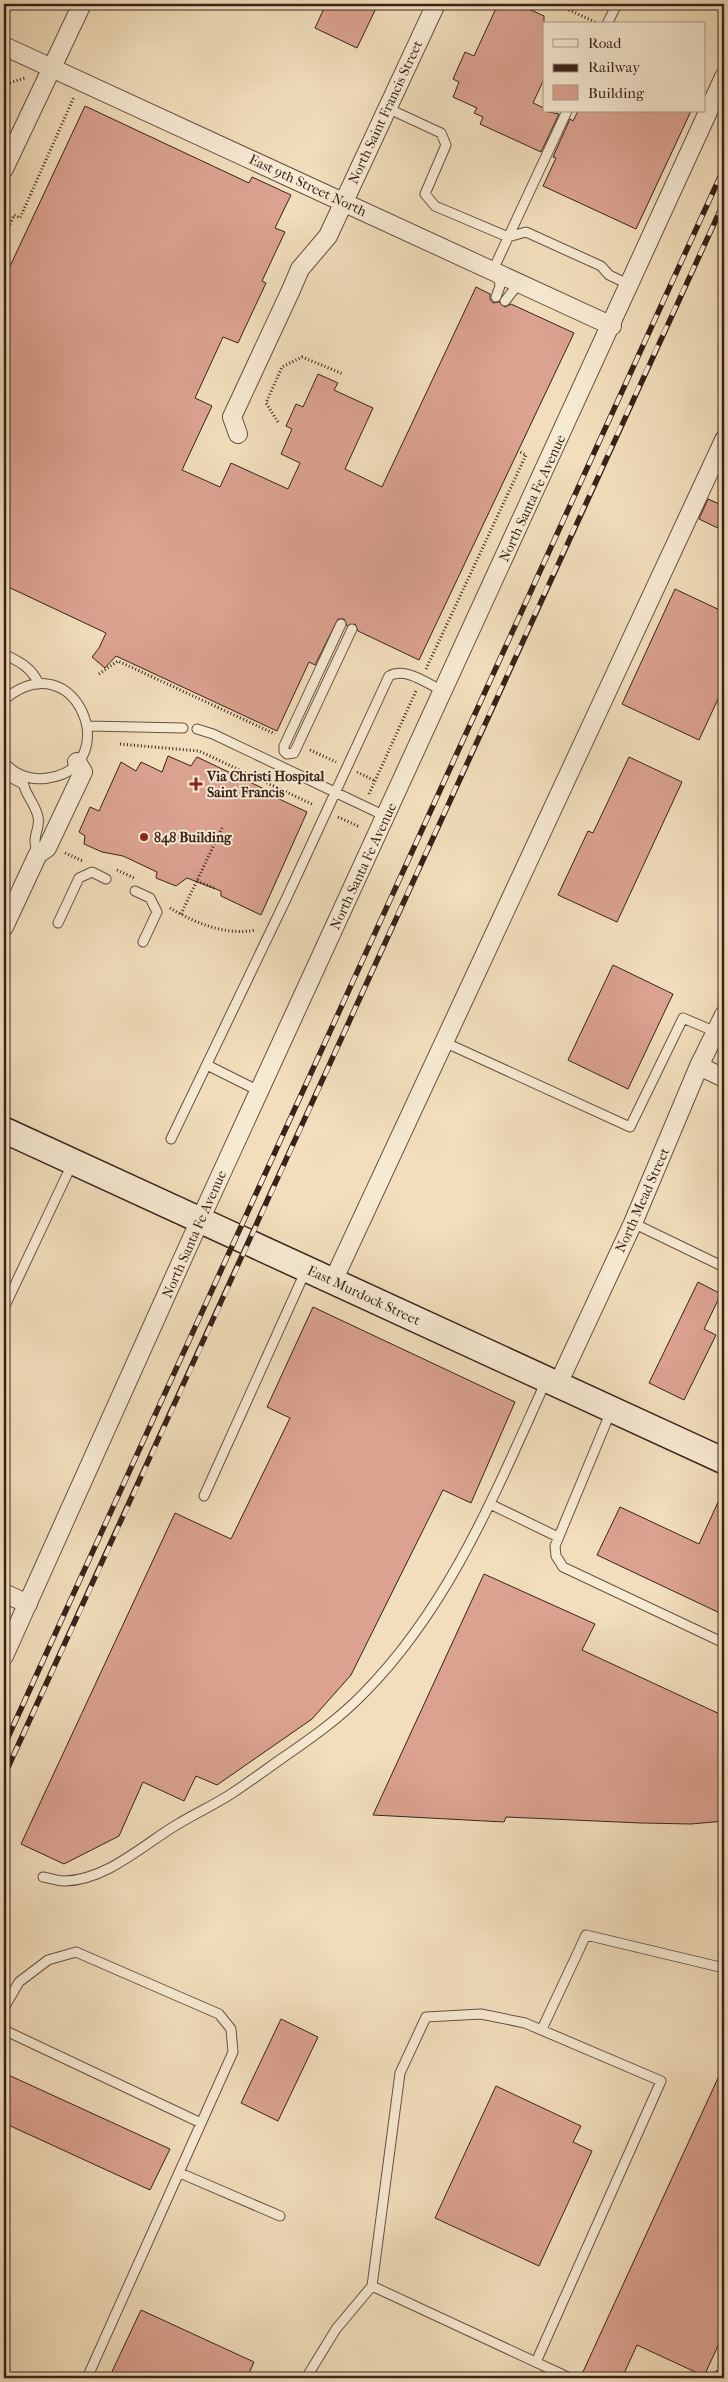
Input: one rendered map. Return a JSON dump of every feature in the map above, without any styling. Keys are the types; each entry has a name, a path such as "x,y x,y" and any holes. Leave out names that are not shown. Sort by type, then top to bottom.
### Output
{"street":[{"path":"4,170 82,4"},
{"name":"North Saint Francis Street","path":"238,434 232,417 300,269 328,236 436,4"},
{"name":"East 9th Street North","path":"4,46 612,326"},
{"name":"North Santa Fe Avenue","path":"4,1656 200,1220 612,326 724,77"},
{"path":"333,1281 724,440"},
{"path":"4,927 38,854 48,848 83,772 76,762"},
{"name":"North Mead Street","path":"552,1381 633,1223 699,1066 724,1014"},
{"path":"699,1066 724,1078"},
{"name":"East Murdock Street","path":"4,1130 724,1461"},
{"path":"4,1593 28,1604"}],"lane":[{"path":"608,22 616,4"},
{"path":"387,108 441,133 446,145 425,194 435,206 508,237 526,232 601,266 609,275 630,285"},
{"path":"496,297 500,286 495,271 508,237 567,112"},
{"path":"505,301 516,287 522,284"},
{"path":"287,754 283,748 341,624"},
{"path":"287,754 294,753 352,629"},
{"path":"4,654 24,663 34,674 39,684"},
{"path":"171,1140 389,676 398,672 421,680 443,691"},
{"path":"318,673 329,678"},
{"path":"4,700 15,690 30,685 39,684 60,688 74,698 83,711 88,726 87,743 70,770 55,777 39,780 23,780 4,774"},
{"path":"88,726 183,728"},
{"path":"197,729 213,734 385,816"},
{"path":"281,766 287,754"},
{"path":"4,762 23,780 38,814 39,821 33,842 38,854"},
{"path":"58,923 79,878 92,872 106,879"},
{"path":"135,891 150,898 157,912 143,942"},
{"path":"444,1042 630,1127 683,1018 716,1032"},
{"path":"206,1065 259,1091"},
{"path":"4,1308 73,1162"},
{"path":"633,1223 724,1267"},
{"path":"204,1496 307,1269"},
{"path":"43,1876 62,1881 75,1880 101,1872 232,1794 323,1729 369,1688 395,1660 437,1602 490,1504 552,1381"},
{"path":"612,1409 558,1537 555,1546 556,1556 563,1567 724,1643"},
{"path":"490,1504 558,1537"},
{"path":"542,2029 586,1935 724,1968"},
{"path":"4,2008 19,1982 48,1960 76,1952 219,2014 231,2029 233,2052 87,2378"},
{"path":"306,2378 336,2329 372,2286 400,2073 426,2017 482,2014 525,2023 661,2081 536,2362"},
{"path":"4,2030 201,2124"},
{"path":"180,2173 280,2216"},
{"path":"372,2286 570,2378"}],"path":[{"path":"556,4 595,22"},
{"path":"4,95 9,83 25,78"},
{"path":"4,237 14,215 20,218 74,97"},
{"path":"278,422 266,403 282,366 302,357 342,374"},
{"path":"355,824 526,455 518,451"},
{"path":"99,674 118,661 287,739"},
{"path":"120,744 199,751 360,827"},
{"path":"298,744 375,781"},
{"path":"181,914 223,826"},
{"path":"197,881 214,888"},
{"path":"166,904 188,919 228,931 241,933 258,930"},
{"path":"714,2378 724,2356"}],"building":[{"path":"326,4 378,4 357,48 315,28"},
{"path":"498,4 518,4 544,16 543,81 533,103 543,108 543,112 559,114 541,152 480,124 483,117 474,113 477,108 453,97 459,82 453,79 465,52 474,56"},
{"path":"85,106 249,183 252,177 291,195 275,228 285,232 262,281 266,283 238,343 223,337 195,398 212,406 182,470 220,487 231,463 288,489 300,463 281,454 292,429 286,426 296,404 303,407 318,374 338,383 334,390 373,408 345,469 382,487 476,287 490,294 490,299 493,303 499,302 505,307 511,304 574,333 419,660 358,631 355,624 347,626 344,619 338,619 315,665 309,662 277,731 116,656 105,668 92,657 99,648 106,633 4,585 4,279"},
{"path":"578,112 691,112 636,229 543,186 556,158 553,157 570,119 573,121"},
{"path":"708,499 724,506 724,531 699,519"},
{"path":"675,589 724,612 724,686 699,740 622,704"},
{"name":"848 Building","path":"168,756 191,766 197,757 277,795 277,798 307,812 261,915 221,896 221,891 187,878 176,886 156,878 157,872 123,856 102,852 84,844 85,836 79,832 90,807 99,811 121,762 136,771 141,762 162,772"},
{"path":"629,757 682,782 617,922 558,895 588,831 593,833"},
{"path":"613,965 673,994 628,1089 568,1060"},
{"path":"698,1282 721,1294 704,1329 716,1335 684,1400 649,1383"},
{"path":"313,1307 515,1402 471,1503 443,1490 351,1675 312,1719 217,1785 196,1776 184,1801 143,1782 119,1836 64,1864 21,1844 175,1513 231,1539 290,1418 267,1407"},
{"path":"724,1489 724,1615 597,1555 620,1507 699,1544"},
{"path":"484,1574 595,1624 582,1650 724,1716 724,1821 691,1824 506,1817 504,1822 373,1815"},
{"path":"281,2019 318,2037 278,2121 241,2103"},
{"path":"724,2065 724,2333 704,2376 637,2345 622,2378 591,2378 582,2374"},
{"path":"4,2073 170,2149 150,2190 4,2123"},
{"path":"496,2086 581,2126 573,2142 592,2151 539,2266 435,2218"},
{"path":"141,2310 254,2362 247,2378 109,2378"}],"railway":[{"path":"4,1746 724,168"},
{"path":"4,1776 724,202"}],"place":[{"name":"Via Christi Hospital Saint Francis","path":"196,784"},
{"name":"848 Building","path":"144,837"}]}
